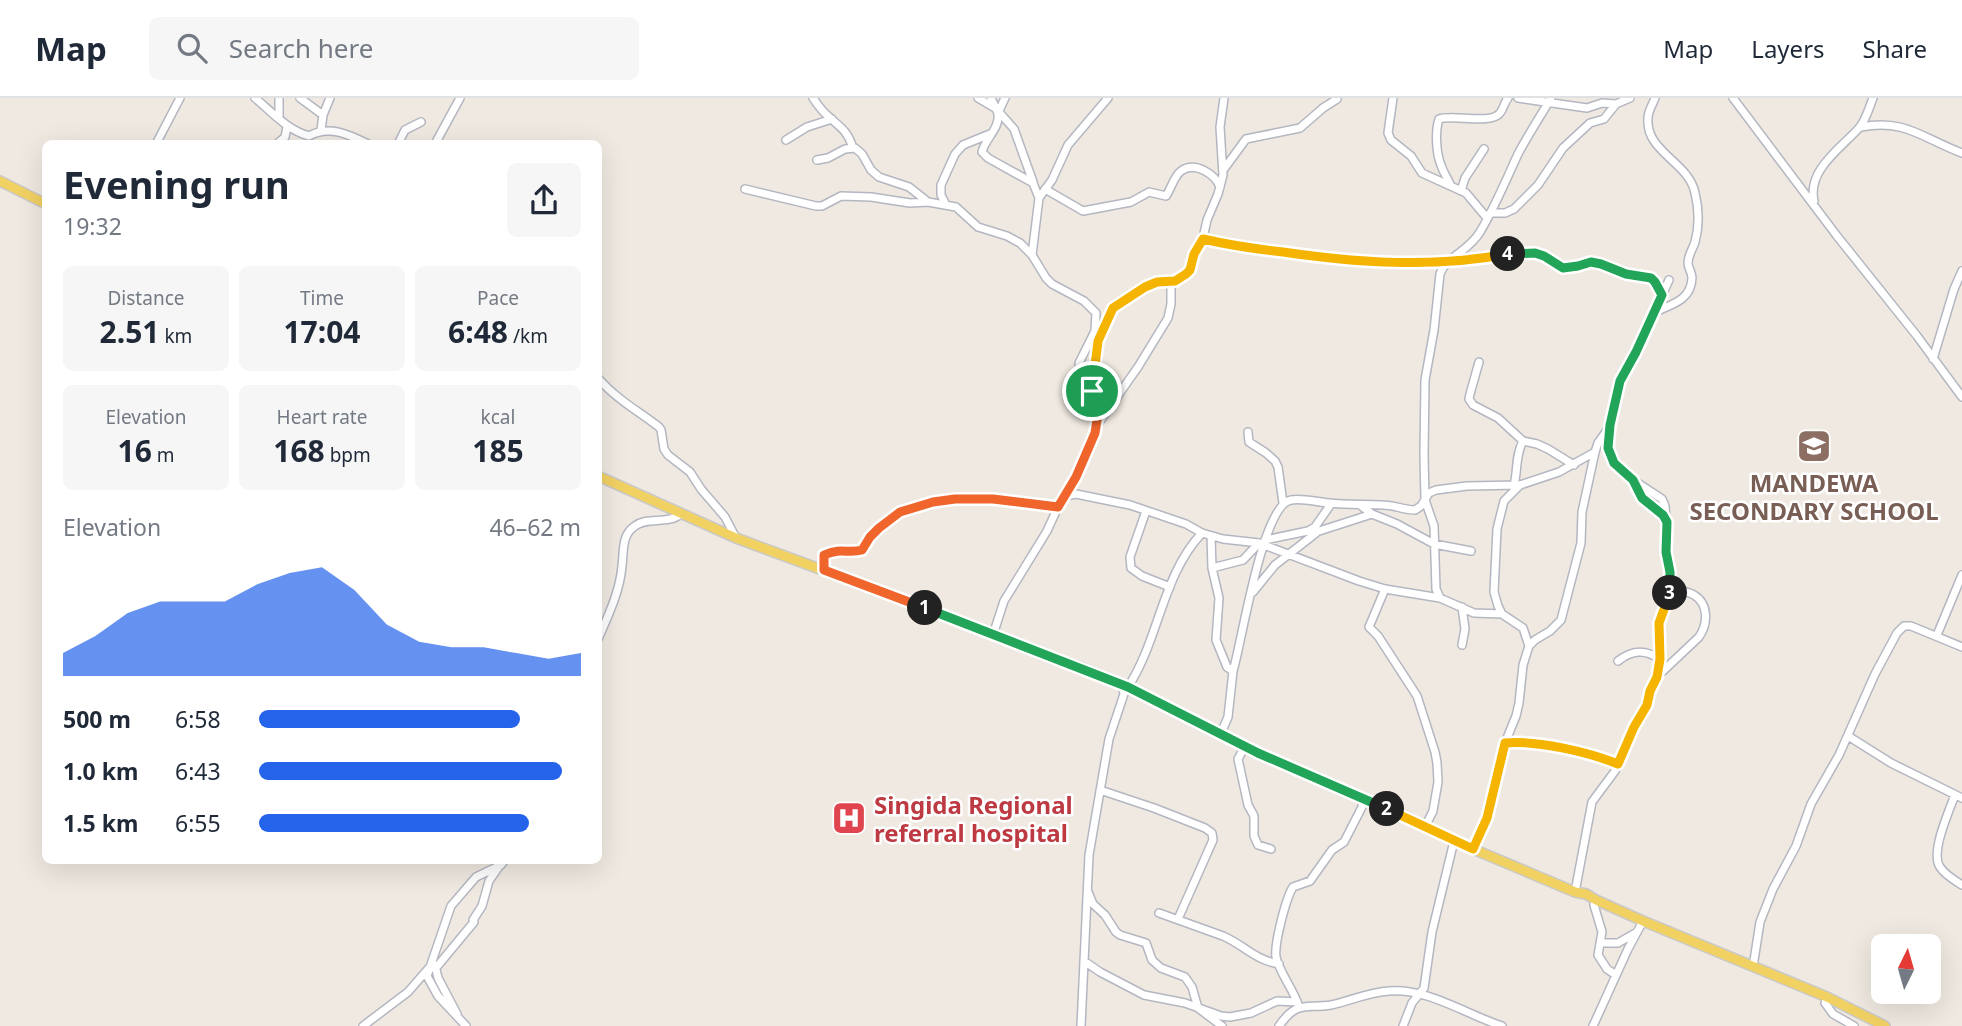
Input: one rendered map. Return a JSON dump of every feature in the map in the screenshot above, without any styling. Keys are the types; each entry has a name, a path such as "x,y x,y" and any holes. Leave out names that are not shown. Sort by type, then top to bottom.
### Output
{"main road":[{"path":"0,181 42,202"},
{"path":"602,478 736,538 1125,686 1241,744 1405,816 1454,841 1827,997 1885,1026"}],"street":[{"path":"158,140 180,98"},
{"path":"255,98 307,140 321,130 342,133 359,140"},
{"path":"279,98 279,117"},
{"path":"300,98 323,115"},
{"path":"321,130 323,115 330,98"},
{"path":"437,140 460,98"},
{"path":"813,98 832,120 842,126 853,148 862,154 874,174 909,187 928,202"},
{"path":"978,98 997,111 1014,129 1040,198"},
{"path":"991,98 997,111"},
{"path":"1005,98 997,111 995,127 982,152 1033,183"},
{"path":"1032,254 1040,198 1052,180 1068,145 1108,98"},
{"path":"1092,391 1098,341 1113,308 1145,287 1157,282 1171,282 1188,272 1203,239 1224,169 1220,136 1224,98"},
{"path":"1393,98 1388,133 1391,140 1411,156 1422,173 1461,191 1488,215"},
{"path":"1451,186 1441,167 1437,122 1450,116 1493,117 1501,112 1508,98"},
{"path":"1518,98 1550,100 1587,108 1602,103 1616,104 1630,98"},
{"path":"1655,98 1648,120 1654,142 1686,172 1692,182 1698,216 1688,261 1692,279 1688,292 1684,299 1655,312"},
{"path":"1733,98 1962,397"},
{"path":"1815,205 1812,188 1816,177 1835,152 1861,127 1873,98"},
{"path":"1224,169 1246,139 1300,128 1337,99"},
{"path":"1440,597 1436,589 1434,526 1424,500 1425,380 1440,274 1448,261 1475,241 1519,152 1550,100"},
{"path":"1488,215 1505,213 1517,206 1538,185 1563,148 1590,123 1604,119 1616,104"},
{"path":"786,140 807,127 832,120"},
{"path":"400,140 405,130 421,122"},
{"path":"1861,127 1875,124 1902,127 1962,153"},
{"path":"281,140 288,127"},
{"path":"946,205 941,195 941,186 958,150 963,145 991,134"},
{"path":"817,160 853,148"},
{"path":"1461,191 1465,178 1484,149"},
{"path":"1045,189 1083,211 1131,202 1149,192 1166,196 1179,172 1186,169 1204,170 1212,174 1220,187"},
{"path":"745,189 816,206 822,206 841,196 910,203 928,202 956,207 978,227 1020,243 1032,254 1052,284 1084,301 1096,313 1095,331 1079,363 1081,373 1092,391 1097,411 1095,433 1038,548 1004,601 993,635"},
{"path":"1203,239 1322,258 1414,263 1535,253 1563,268 1596,262 1626,274 1647,277 1655,282 1662,295"},
{"path":"1933,359 1962,271"},
{"path":"1575,892 1592,802 1618,764 1647,705 1657,677 1660,659 1659,623 1671,589 1666,552 1667,522 1663,515 1642,498 1633,480 1614,463 1608,438 1620,381 1669,280"},
{"path":"1097,425 1168,318 1171,282"},
{"path":"1479,362 1470,394 1471,402 1499,418 1523,441 1548,449 1574,465"},
{"path":"602,383 635,411 659,427 668,455 690,472 725,517 736,538"},
{"path":"1473,849 1487,818 1505,743 1516,716 1529,646 1562,620 1581,543 1582,512 1595,452 1610,425"},
{"path":"1221,733 1228,717 1233,671 1245,611 1263,543 1283,503 1277,464 1249,442 1248,432"},
{"path":"1523,441 1517,457 1517,485 1504,501 1497,529 1494,592 1502,614 1523,628 1529,646"},
{"path":"1283,503 1301,499 1415,510 1419,509 1429,493 1436,490 1517,485 1559,472 1595,452"},
{"path":"1071,485 1080,494"},
{"path":"1066,496 1080,494 1113,501 1186,524 1202,533 1246,543 1263,543 1315,527 1331,504"},
{"path":"824,570 824,555 839,550 862,550 879,528 900,512 916,506 955,499 993,499 1058,507"},
{"path":"1360,505 1372,514 1434,544 1471,551"},
{"path":"1146,511 1130,557 1131,568 1142,576 1170,587"},
{"path":"602,629 619,584 625,540 630,530 641,523 671,520 681,514"},
{"path":"1301,533 1316,533 1372,514"},
{"path":"1081,1026 1089,855 1109,739 1125,686 1140,670 1170,587 1188,550 1202,533"},
{"path":"1251,594 1268,572 1316,533"},
{"path":"1212,536 1212,568 1219,598 1216,640 1227,667 1233,671"},
{"path":"1263,543 1288,555 1384,589 1440,597 1474,613 1502,614"},
{"path":"1212,568 1243,560 1263,543"},
{"path":"1937,635 1962,575"},
{"path":"1384,589 1369,627 1378,636 1417,696 1437,763 1438,782 1433,811 1425,827"},
{"path":"1663,671 1699,637 1706,624 1701,601 1692,594 1671,589"},
{"path":"1462,607 1465,629 1462,645"},
{"path":"1753,967 1760,922 1773,889 1796,846 1811,804 1848,736 1875,674 1897,633 1904,626 1911,626 1962,647"},
{"path":"1618,661 1629,653 1636,652 1650,653 1660,659"},
{"path":"1848,736 1891,763 1958,797 1938,847 1937,857 1939,867 1962,885"},
{"path":"1505,743 1525,742 1588,754 1618,764"},
{"path":"1241,744 1243,750 1238,759 1248,805 1254,819 1255,839 1258,845 1272,849"},
{"path":"1100,790 1154,808 1212,833 1213,840 1178,919"},
{"path":"1298,1005 1276,956 1284,910 1291,890 1296,885 1310,881 1332,849 1344,842 1362,807 1362,799"},
{"path":"1403,1026 1412,1003 1424,988 1432,932 1454,841"},
{"path":"466,1026 444,1003 427,978 451,906 476,877 501,864"},
{"path":"363,1026 408,992 456,946 474,922 489,881 502,864"},
{"path":"1087,888 1093,904 1105,915 1116,932 1146,943 1149,956 1157,965 1180,974 1189,981 1198,1008 1222,1026"},
{"path":"1596,900 1594,905 1602,932 1598,955 1607,969 1616,975"},
{"path":"1159,913 1234,941 1256,957 1279,964"},
{"path":"1593,1026 1643,921"},
{"path":"1600,943 1613,945 1638,932"},
{"path":"1084,961 1144,995 1185,1003 1221,1016 1230,1017 1259,1010 1277,1001 1298,1005 1330,1005 1390,990 1420,993 1502,1026"},
{"path":"1827,997 1825,1003 1830,1012 1854,1026"},
{"path":"1279,1026 1298,1005"}],"place":[{"name":"MANDEWA SECONDARY SCHOOL","path":"1814,446"},
{"name":"Singida Regional referral hospital","path":"849,818"}],"route":[{"path":"1203,239 1322,258 1384,262 1482,259 1528,252 1544,256 1563,268 1596,262 1626,274 1651,278 1662,295 1620,381 1608,448 1614,463 1633,480 1637,492 1665,518 1668,527 1666,552 1671,589 1659,623 1660,659 1657,677 1647,705 1618,764 1588,754 1525,742 1505,743 1485,825 1473,849 1405,816 1258,753 1128,687 824,570 824,555 839,550 862,550 879,528 900,512 916,506 955,499 993,499 1058,507 1076,477 1095,433 1098,414 1092,391 1098,341 1113,308 1145,287 1157,282 1175,281 1186,274 1203,239"}]}
